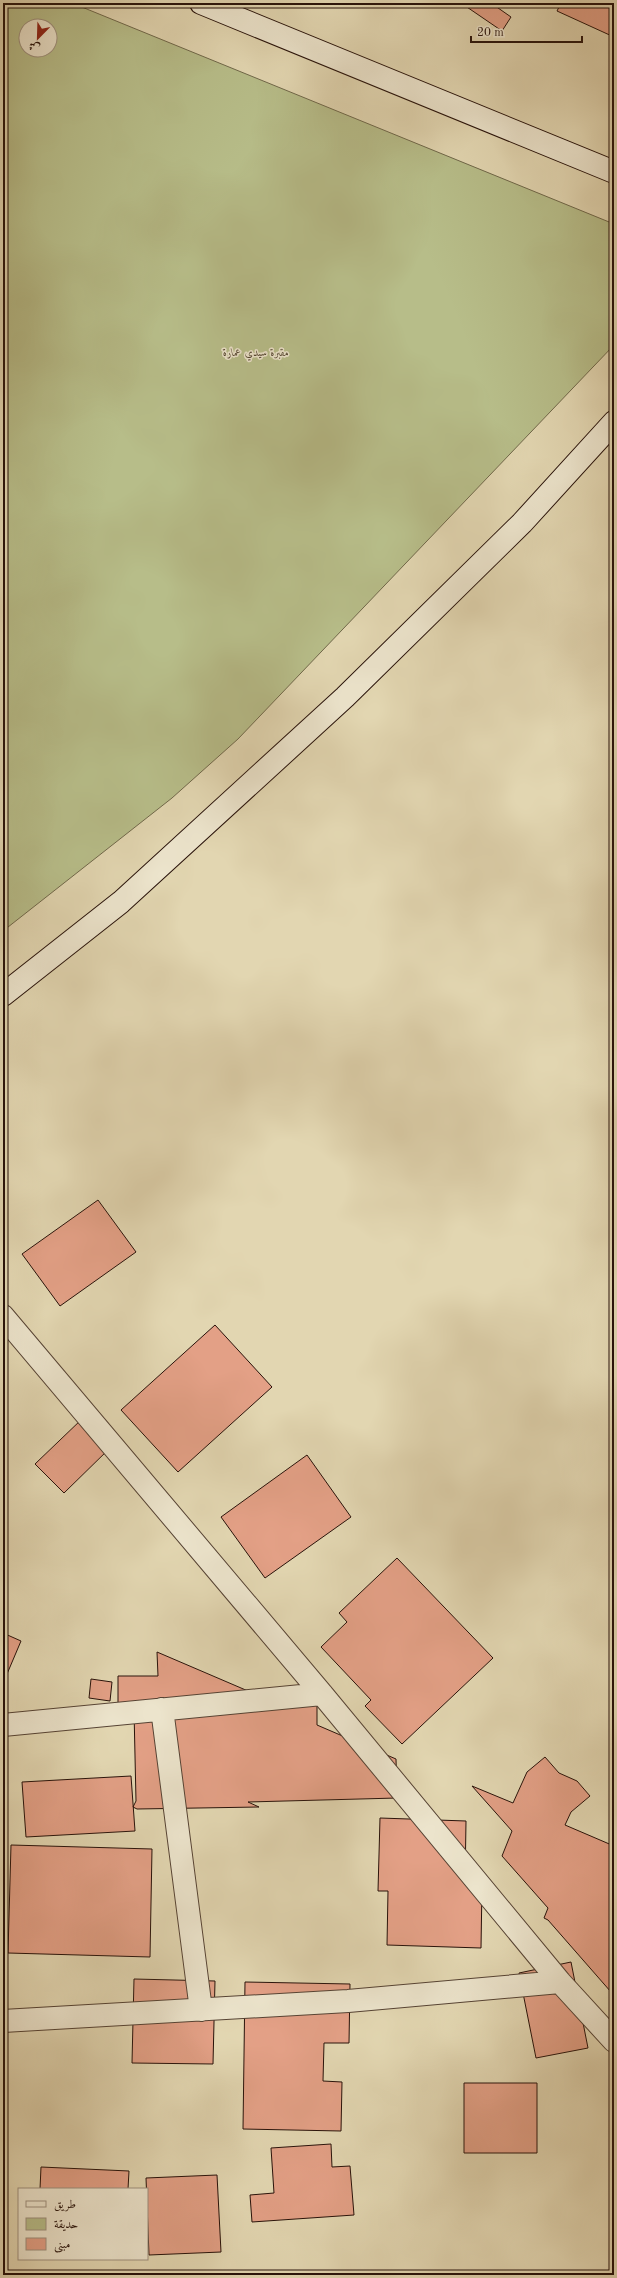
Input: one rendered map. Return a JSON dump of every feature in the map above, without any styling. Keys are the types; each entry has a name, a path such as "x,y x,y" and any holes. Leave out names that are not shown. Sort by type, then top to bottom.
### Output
{"street":[{"path":"201,3 614,172"},
{"path":"3,995 121,902 345,697 522,523 614,422"},
{"path":"3,1316 322,1694 560,1982 614,2041"},
{"path":"3,1725 322,1694"},
{"path":"162,1710 201,2010"},
{"path":"3,2021 348,2002 560,1982"}],"green space":[{"name":"مقبرة سيدي عمارة","path":"3,3 72,3 614,224 614,345 238,739 172,798 3,931"}],"building":[{"path":"461,3 491,3 511,17 502,31"},
{"path":"561,3 614,3 614,37 557,11"},
{"path":"98,1200 136,1252 60,1306 22,1254"},
{"path":"215,1325 272,1387 178,1472 121,1410"},
{"path":"83,1418 111,1447 64,1493 35,1464"},
{"path":"307,1455 351,1517 265,1578 221,1517"},
{"path":"397,1558 493,1658 402,1744 365,1706 371,1700 321,1647 347,1622 339,1613"},
{"path":"3,1633 21,1641 7,1674 3,1677"},
{"path":"157,1652 283,1706 317,1689 317,1725 396,1759 397,1798 248,1802 259,1807 137,1809 133,1807 136,1801 134,1710 118,1703 118,1676 158,1676"},
{"path":"91,1679 112,1682 110,1701 89,1698"},
{"path":"545,1757 559,1773 577,1781 590,1796 571,1812 565,1825 614,1846 614,1989 611,1992 548,1920 544,1918 548,1908 502,1856 512,1831 472,1786 513,1803 527,1772"},
{"path":"131,1776 135,1831 26,1837 22,1782"},
{"path":"380,1818 466,1821 465,1885 482,1885 481,1948 387,1945 388,1891 378,1891"},
{"path":"11,1845 152,1849 150,1957 8,1953"},
{"path":"571,1962 588,2048 536,2058 519,1973"},
{"path":"134,1979 215,1981 213,2064 132,2063"},
{"path":"245,1982 350,1984 349,2043 324,2043 323,2081 342,2082 341,2131 243,2129"},
{"path":"464,2083 537,2083 537,2153 464,2153"},
{"path":"331,2144 332,2167 350,2166 354,2215 252,2222 250,2195 274,2193 271,2148"},
{"path":"41,2167 129,2171 128,2188 40,2188"},
{"path":"217,2175 221,2252 149,2255 148,2188 146,2188 146,2178"}]}
